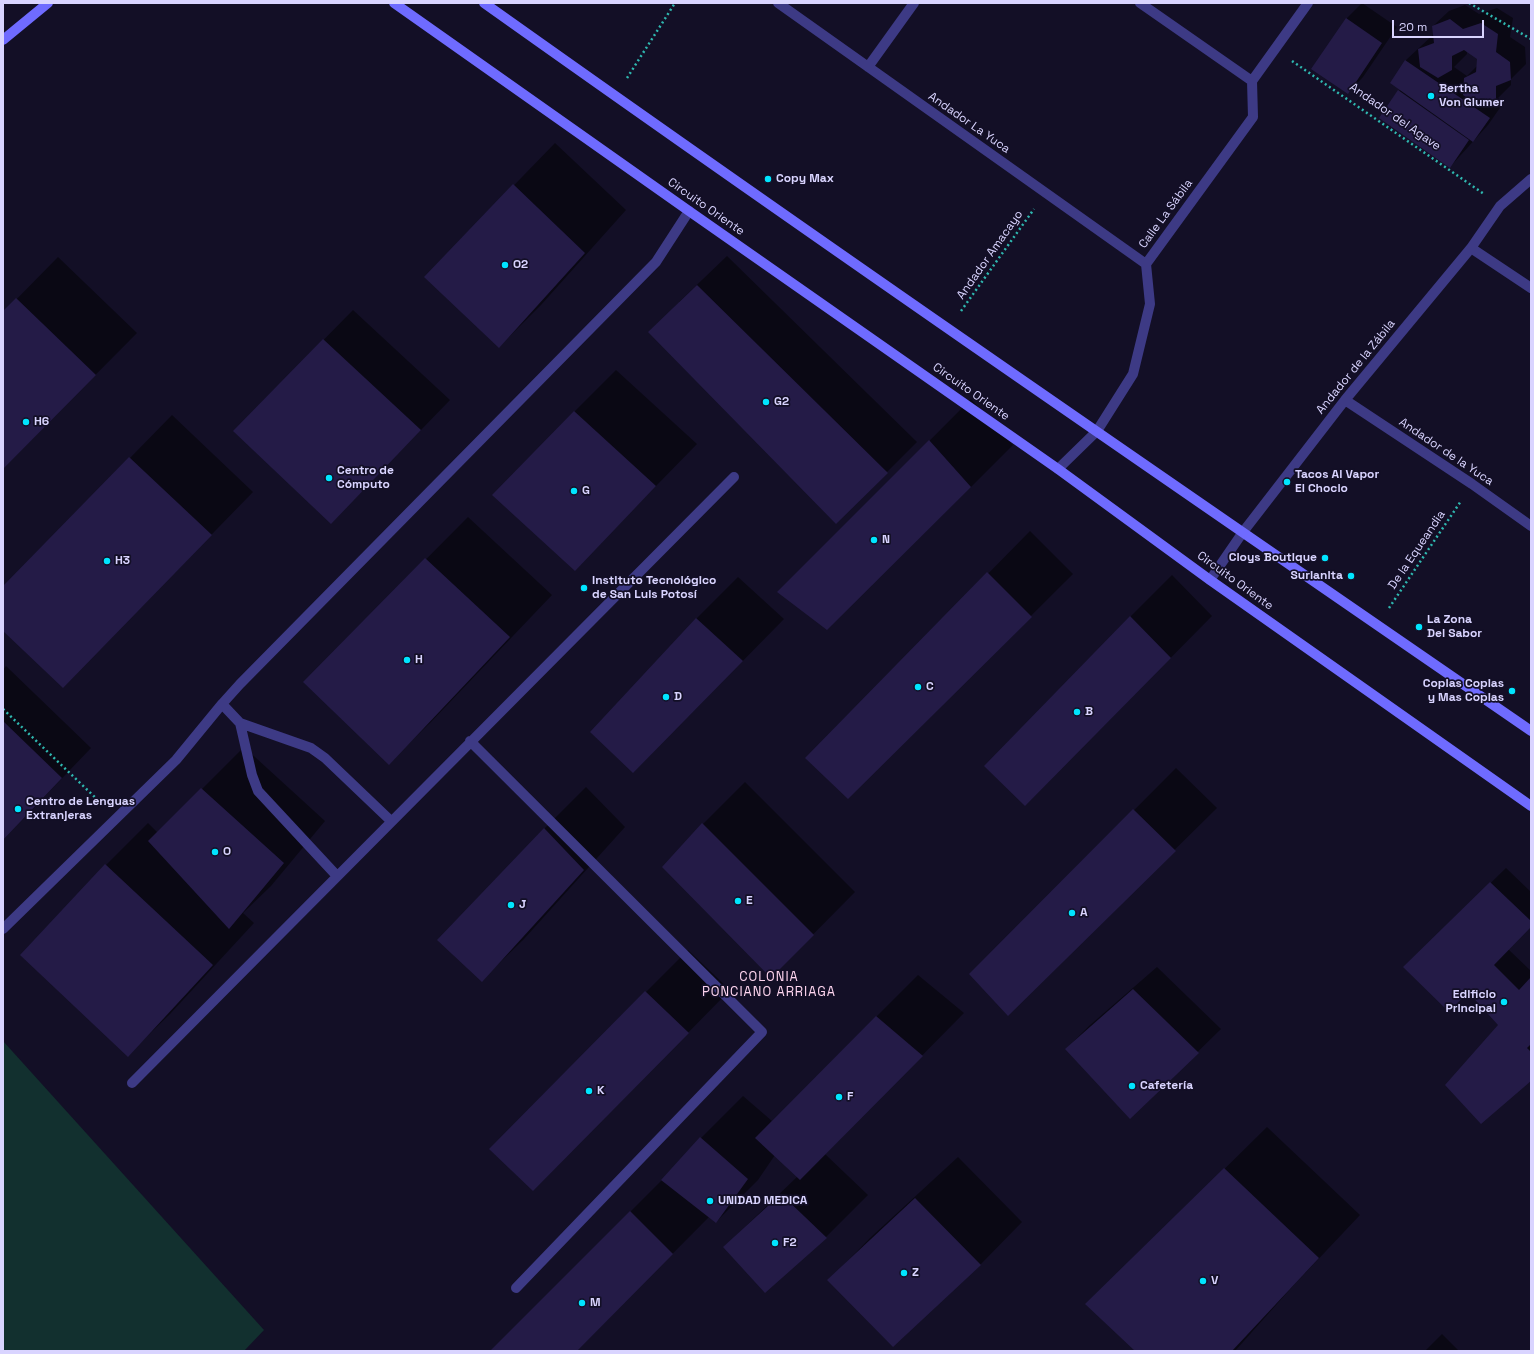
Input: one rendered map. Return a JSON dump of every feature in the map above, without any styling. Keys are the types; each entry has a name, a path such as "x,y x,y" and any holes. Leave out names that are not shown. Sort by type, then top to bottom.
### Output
{"street":[{"path":"3,40 48,3"},
{"name":"Circuito Oriente","path":"394,3 688,211 1058,469 1210,580 1531,806"},
{"path":"484,3 949,329 1531,731"},
{"name":"Andador La Yuca","path":"778,3 1146,264"},
{"path":"868,67 914,3"},
{"path":"1140,3 1252,81 1308,3"},
{"name":"Calle La Sábila","path":"1058,469 1097,431 1133,374 1150,304 1146,264 1252,117 1252,81"},
{"name":"Andador de la Zábila","path":"1210,580 1243,532 1345,400 1471,248 1500,206 1531,179"},
{"path":"3,929 176,760 222,704 656,262 688,211"},
{"path":"1471,248 1531,288"},
{"name":"Andador de la Yuca","path":"1345,400 1472,484 1531,526"},
{"path":"132,1083 470,741 734,477"},
{"path":"222,704 240,722 311,748 325,758 391,821"},
{"path":"240,722 252,775 258,791 337,876"},
{"path":"470,741 762,1032 516,1288"}],"path":[{"path":"616,97 675,3"},
{"path":"1469,3 1531,39"},
{"name":"Andador del Agave","path":"1275,50 1500,206"},
{"name":"Andador Amacayo","path":"949,329 1045,193"},
{"name":"De la Equeandia","path":"1377,625 1472,484"},
{"path":"3,709 117,818"}],"green space":[{"path":"3,1041 264,1330 244,1351 3,1351"}],"building":[{"path":"1346,18 1382,43 1348,94 1311,69"},
{"path":"1450,19 1463,29 1481,23 1498,34 1496,52 1510,62 1511,80 1496,86 1496,101 1480,107 1463,95 1464,78 1476,72 1477,59 1464,50 1452,56 1452,70 1438,78 1420,67 1418,49 1434,43 1432,26"},
{"path":"1405,60 1490,118 1473,142 1390,83"},
{"path":"1398,90 1469,140 1450,168 1379,118"},
{"name":"O2","path":"513,184 585,253 499,348 424,277"},
{"name":"G2","path":"697,285 888,473 836,524 648,332"},
{"name":"H6","path":"16,298 96,375 3,469 3,311"},
{"name":"Centro de Cómputo","path":"323,339 421,430 331,524 233,431"},
{"name":"G","path":"574,411 656,486 575,571 492,495"},
{"name":"N","path":"929,440 971,487 827,630 777,592"},
{"name":"H3","path":"129,457 212,535 63,688 3,631 3,586"},
{"name":"H","path":"425,558 510,637 389,765 303,682"},
{"name":"C","path":"987,572 1032,617 848,799 805,758"},
{"name":"B","path":"1130,616 1171,658 1025,806 984,766"},
{"name":"D","path":"696,618 743,661 633,773 590,732"},
{"name":"Centro de Lenguas Extranjeras","path":"3,721 62,778 3,840"},
{"name":"O","path":"201,788 284,863 229,929 148,841"},
{"name":"A","path":"1133,809 1176,851 1008,1016 969,974"},
{"name":"E","path":"702,823 814,935 771,978 662,867"},
{"name":"J","path":"544,828 584,870 482,982 437,940"},
{"path":"105,864 213,965 128,1057 20,955"},
{"name":"Edificio Principal","path":"1490,882 1531,921 1531,927 1494,965 1519,990 1531,977 1531,1044 1527,1048 1531,1052 1531,1081 1481,1124 1445,1085 1498,1025 1468,992 1449,1012 1403,967"},
{"name":"Cafetería","path":"1133,989 1199,1053 1130,1119 1065,1049"},
{"name":"K","path":"645,991 689,1033 533,1191 489,1149"},
{"name":"F","path":"876,1016 923,1056 800,1180 755,1138"},
{"name":"UNIDAD MEDICA","path":"700,1137 748,1179 716,1223 661,1180"},
{"name":"V","path":"1224,1168 1319,1258 1232,1351 1135,1351 1085,1304"},
{"name":"F2","path":"781,1194 827,1238 765,1293 723,1247"},
{"name":"Z","path":"915,1198 981,1265 893,1347 827,1280"},
{"name":"M","path":"630,1211 673,1254 577,1351 490,1351"}],"place":[{"name":"Bertha Von Glumer","path":"1431,96"},
{"name":"Copy Max","path":"768,179"},
{"name":"O2","path":"505,265"},
{"name":"G2","path":"766,402"},
{"name":"H6","path":"26,422"},
{"name":"Centro de Cómputo","path":"329,478"},
{"name":"Tacos Al Vapor El Choclo","path":"1287,482"},
{"name":"G","path":"574,491"},
{"name":"N","path":"874,540"},
{"name":"Cloys Boutique","path":"1325,558"},
{"name":"H3","path":"107,561"},
{"name":"Surianita","path":"1351,576"},
{"name":"Instituto Tecnológico de San Luis Potosí","path":"584,588"},
{"name":"La Zona Del Sabor","path":"1419,627"},
{"name":"H","path":"407,660"},
{"name":"C","path":"918,687"},
{"name":"Copias Copias y Mas Copias","path":"1512,691"},
{"name":"D","path":"666,697"},
{"name":"B","path":"1077,712"},
{"name":"Centro de Lenguas Extranjeras","path":"18,809"},
{"name":"O","path":"215,852"},
{"name":"E","path":"738,901"},
{"name":"J","path":"511,905"},
{"name":"A","path":"1072,913"},
{"name":"Edificio Principal","path":"1504,1002"},
{"name":"Cafetería","path":"1132,1086"},
{"name":"K","path":"589,1091"},
{"name":"F","path":"839,1097"},
{"name":"UNIDAD MEDICA","path":"710,1201"},
{"name":"F2","path":"775,1243"},
{"name":"Z","path":"904,1273"},
{"name":"V","path":"1203,1281"},
{"name":"M","path":"582,1303"}],"district":[{"name":"COLONIA PONCIANO ARRIAGA","path":"769,984"}]}
